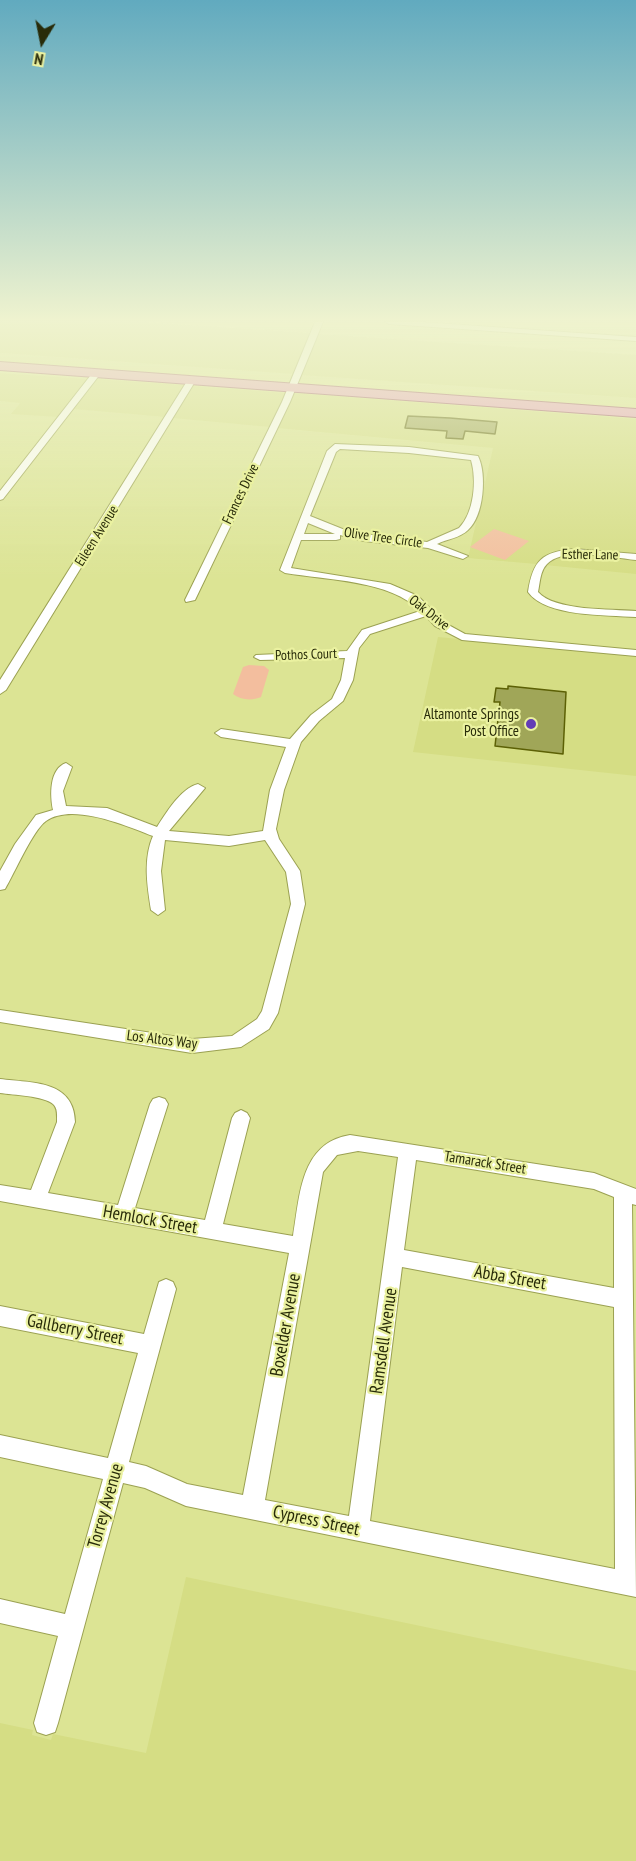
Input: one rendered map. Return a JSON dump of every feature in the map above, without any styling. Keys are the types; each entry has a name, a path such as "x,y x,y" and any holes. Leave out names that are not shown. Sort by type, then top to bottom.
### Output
{"main road":[{"path":"589,409 636,413"}],"street":[{"path":"0,497 69,409"},
{"name":"Eileen Avenue","path":"0,690 175,409"},
{"name":"Frances Drive","path":"190,600 282,409"},
{"name":"Olive Tree Circle","path":"297,537 332,451 338,446 475,458 480,466 468,525 463,530 439,537 429,545"},
{"name":"Olive Tree Circle","path":"304,517 321,528 360,538 429,545 463,556"},
{"path":"297,537 360,538"},
{"name":"Oak Drive","path":"297,537 285,570 386,586 414,597 439,624 462,636 636,653"},
{"name":"Esther Lane","path":"636,557 574,552 553,554 540,566 533,592 540,600 555,606 636,614"},
{"path":"0,885 20,847 41,818 68,810 107,813 159,832 229,841 270,835 276,790 294,744 315,718 337,701 347,680 353,648 366,632 428,612"},
{"name":"Pothos Court","path":"260,657 351,654"},
{"path":"221,733 294,744"},
{"path":"60,813 56,791 66,767"},
{"path":"158,910 152,874 159,832 179,806 198,788"},
{"name":"Los Altos Way","path":"0,1016 192,1046 235,1042 244,1036 263,1023 270,1013 298,904 292,871 270,835"},
{"path":"0,1086 47,1093 60,1099 66,1110 66,1122 36,1200"},
{"path":"124,1215 159,1104"},
{"path":"212,1231 241,1118"},
{"name":"Tamarack Street","path":"332,1147 344,1143 358,1143 594,1181 630,1194"},
{"name":"Boxelder Avenue","path":"252,1508 314,1171 321,1157 332,1147"},
{"name":"Ramsdell Avenue","path":"358,1530 408,1151"},
{"name":"Hemlock Street","path":"0,1193 300,1246"},
{"path":"630,1194 624,1299 632,1584"},
{"name":"Abba Street","path":"395,1257 624,1299"},
{"name":"Torrey Avenue","path":"45,1723 166,1289"},
{"name":"Gallberry Street","path":"0,1316 149,1345"},
{"name":"Cypress Street","path":"0,1446 117,1469 146,1477 186,1495 632,1584"},
{"path":"0,1611 72,1627"}],"shaded area":[{"path":"15,409 65,409 59,417 11,414"},
{"path":"73,409 171,409 166,417 74,409 66,418"},
{"path":"179,409 279,409 270,427 173,418"},
{"path":"286,409 502,409 636,419 636,554 563,549 550,552 536,564 468,558 493,448 277,428"},
{"path":"494,529 529,541 505,560 470,547"},
{"path":"575,554 636,559 636,574 545,565 556,556"},
{"path":"438,637 636,656 636,776 413,752"},
{"path":"264,666 269,670 261,697 243,699 233,694 243,667"},
{"path":"186,1577 636,1671 636,1861 0,1861 0,1723 33,1730 32,1735 51,1740 53,1734 146,1753"}],"building":[{"path":"408,416 497,422 495,434 465,431 463,439 446,438 447,431 405,428"},
{"name":"Altamonte Springs Post Office","path":"508,686 566,692 563,754 495,746 500,702 494,702 496,688 508,689"}],"place":[{"name":"Altamonte Springs Post Office","path":"531,724"}]}
